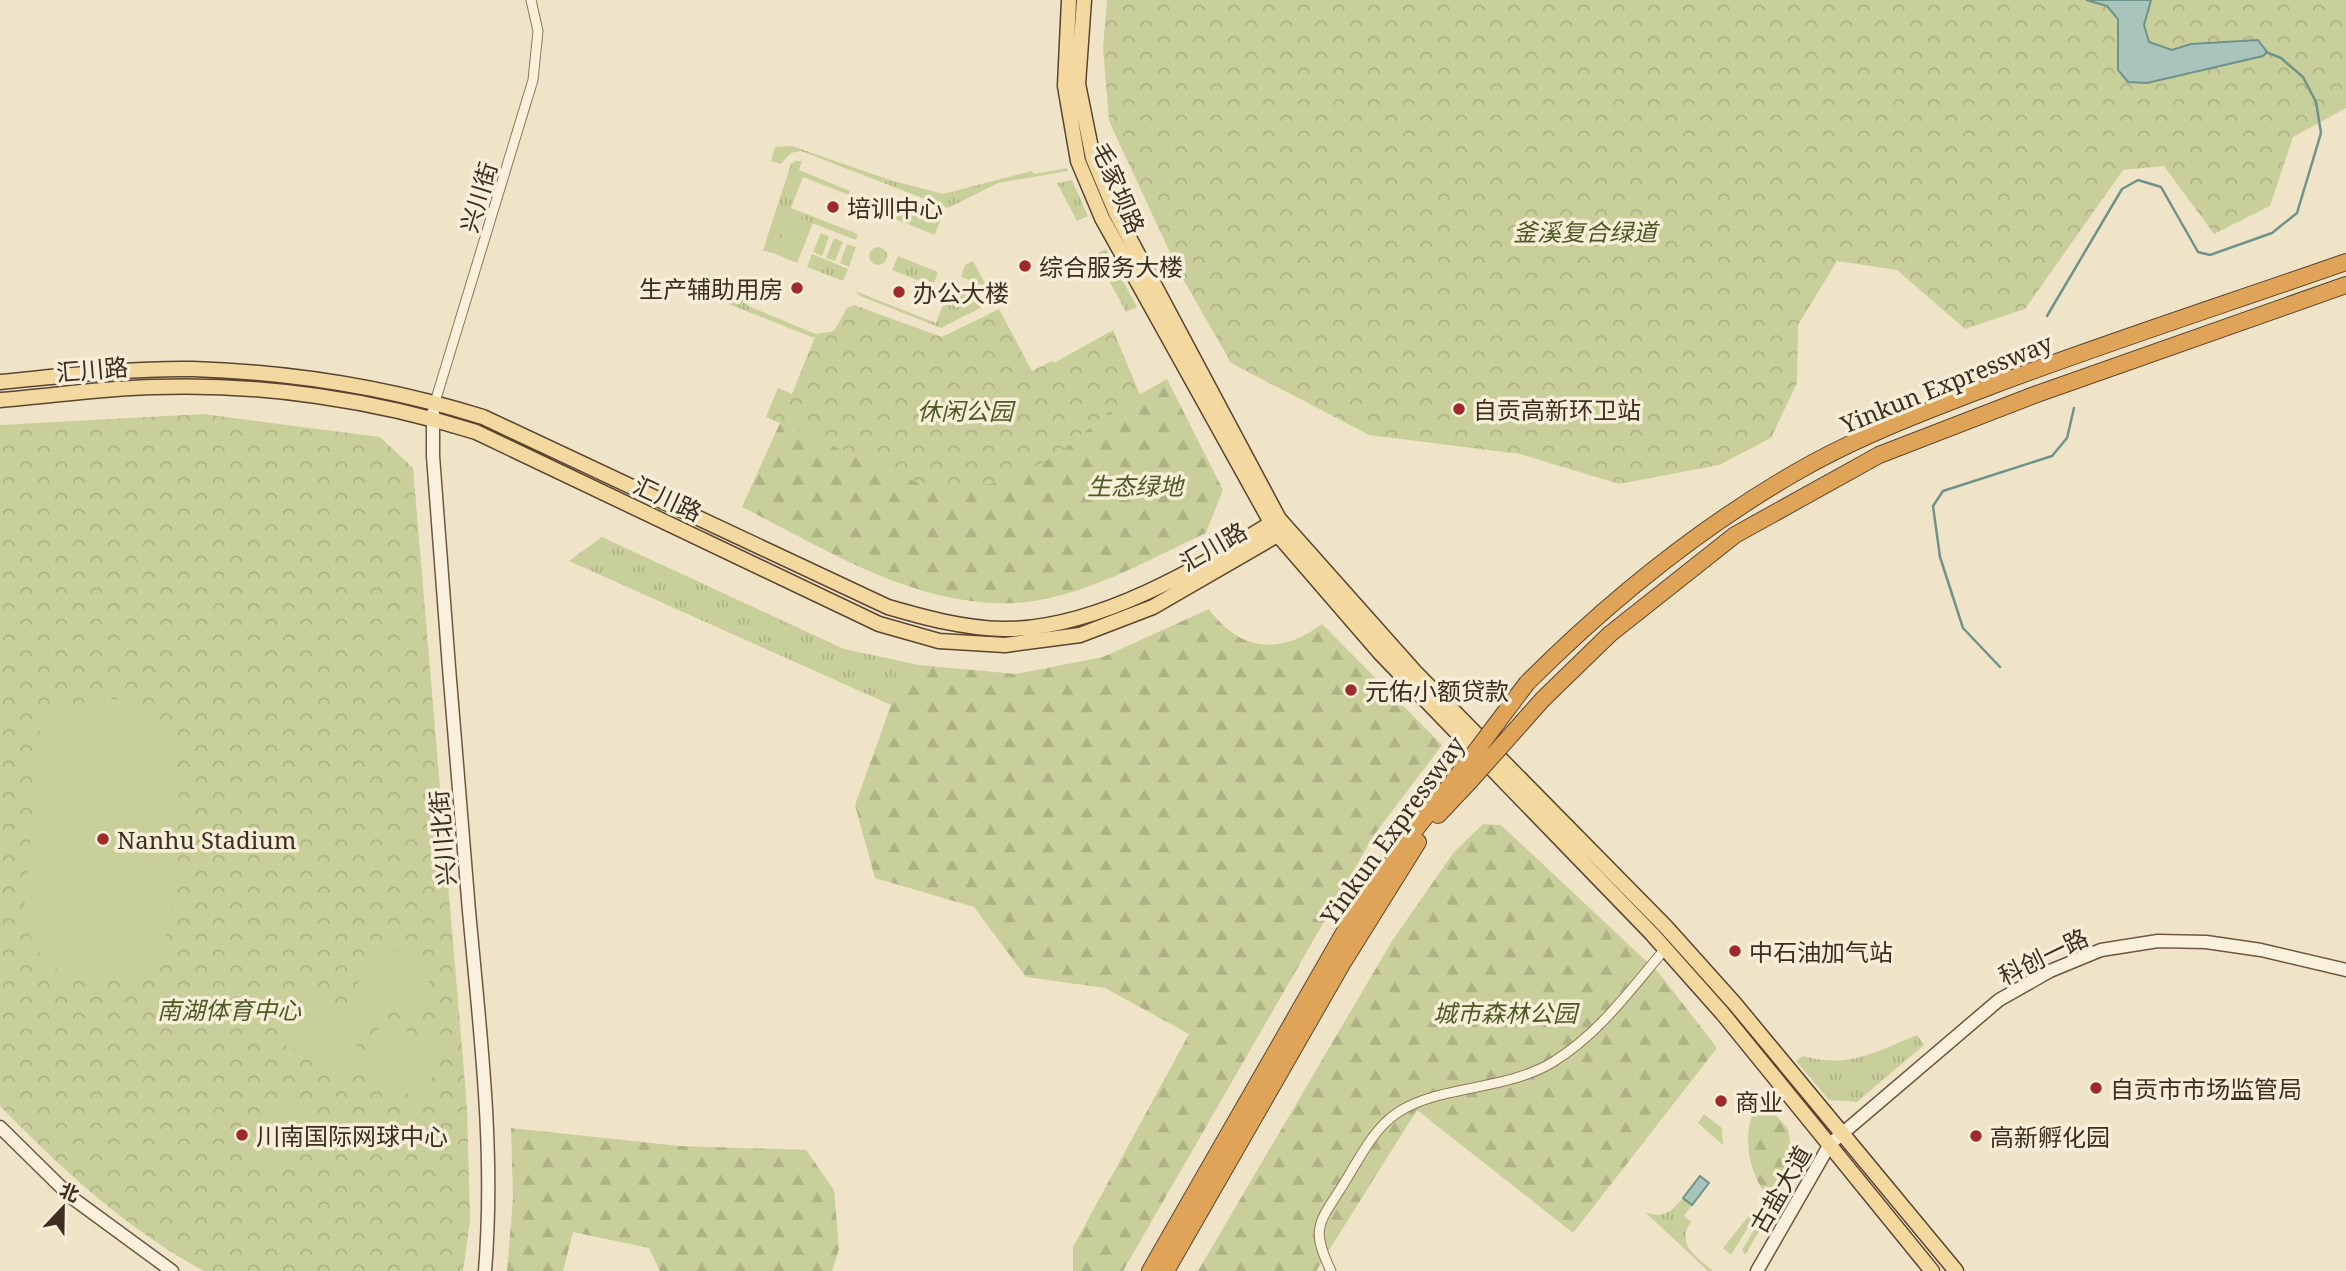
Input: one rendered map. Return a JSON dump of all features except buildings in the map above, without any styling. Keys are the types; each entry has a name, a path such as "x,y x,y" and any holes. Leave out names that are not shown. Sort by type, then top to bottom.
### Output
{"highway":[{"name":"Yinkun Expressway","path":"1166,1271 1357,941 1428,827 1466,776 1527,682 1639,581 1719,521 1794,473 1899,421 2031,371 2346,262"},
{"name":"Yinkun Expressway","path":"1150,1271 1349,924 1412,834 1466,776 1610,634 1735,535 1879,455 2037,394 2346,285"}],"main road":[{"name":"毛家坝路","path":"1069,0 1065,86 1078,160 1102,218 1279,527"},
{"name":"毛家坝路","path":"1084,0 1077,84 1093,158 1116,213 1279,527"},
{"name":"汇川路","path":"0,382 193,369 310,380 435,402 483,417 888,607 940,623 1004,629 1078,619 1150,592 1279,527"},
{"name":"汇川路","path":"0,400 193,386 309,397 432,418 476,432 879,624 939,641 1005,645 1080,635 1153,607 1279,527"},
{"path":"1279,527 1380,653 1665,949 1723,1014 1932,1271"},
{"path":"1279,527 1415,672 1666,927 1844,1132 1956,1271"}],"street":[{"name":"兴川街","path":"435,402 533,80 538,31 531,0"},
{"name":"兴川北街","path":"435,402 432,418 462,833 489,1118 489,1206 485,1271"},
{"name":"科创一路","path":"1844,1132 2000,1000 2050,971 2101,950 2158,941 2206,942 2261,950 2346,970"},
{"path":"1331,1271 1318,1245 1318,1230 1326,1211 1381,1128 1397,1113 1419,1102 1525,1077 1579,1045 1604,1021 1665,949"},
{"path":"0,1127 71,1197 172,1271"},
{"name":"古盐大道","path":"1757,1271 1830,1144 1844,1132"}],"green space":[{"name":"釜溪复合绿道","path":"1107,0 2346,0 2346,108 2293,137 2270,206 2214,234 2164,166 2123,170 2025,309 1965,329 1897,270 1837,261 1798,325 1797,383 1771,438 1719,465 1619,484 1520,454 1369,435 1231,363 1179,272 1109,121 1103,48"},
{"path":"792,146 890,180 943,194 1032,171 1034,174 1067,168 1068,171 998,183 948,208 801,151 791,153 781,164 771,161 775,147"},
{"path":"802,161 799,170 850,191 849,195 803,177 791,208 858,234 856,240 791,215 775,254 763,250 791,164"},
{"path":"1072,180 1088,216 1077,221 1057,183"},
{"path":"907,204 942,216 935,235 895,219"},
{"path":"791,214 813,223 797,263 775,254"},
{"path":"821,233 829,237 822,256 813,252"},
{"path":"834,238 843,242 835,261 826,258"},
{"path":"847,244 856,247 849,267 840,263"},
{"path":"878,247 884,250 887,256 884,262 878,265 872,262 869,256 872,250"},
{"path":"1106,249 1137,307 1126,312 1095,255"},
{"path":"812,254 848,269 843,281 807,267"},
{"path":"898,256 938,272 934,283 923,279 922,282 892,270"},
{"path":"973,261 987,287 961,277 965,265"},
{"path":"733,280 743,283 742,295 748,306 816,334 814,338 726,303"},
{"path":"957,288 982,298 993,298 994,301 941,328 860,296 855,291 936,323 947,294 953,296"},
{"name":"休闲公园","path":"854,305 942,337 999,309 1032,371 1052,361 1054,363 1113,330 1140,395 1107,413 1057,455 1004,482 938,491 766,417 778,388 792,394 816,334 834,331 847,308"},
{"name":"生态绿地","path":"1167,379 1223,490 1206,533 1115,576 1058,596 1016,603 975,602 934,594 855,565 742,507 780,423 938,491 1057,455 1107,413"},
{"name":"南湖体育中心","path":"203,414 380,437 413,468 467,1107 470,1221 463,1271 204,1271 148,1236 96,1196 0,1106 0,425"},
{"path":"602,537 844,649 919,665 891,705 569,561"},
{"path":"1209,609 1234,634 1262,644 1291,641 1322,624 1442,745 1374,835 1123,1271 1073,1271 1073,1247 1189,1034 1105,988 1026,977 974,907 875,878 855,805 891,705 919,665 1016,674 1103,657"},
{"path":"96,699 125,701 147,708 162,721 177,758 179,781 171,915 162,944 145,965 122,978 98,982 73,978 51,965 34,944 24,914 41,716 62,713"},
{"name":"城市森林公园","path":"1483,824 1501,825 1659,973 1717,1048 1573,1233 1417,1110 1316,1271 1198,1271 1392,941 1454,852"},
{"path":"374,942 435,966 414,1020 353,996"},
{"path":"305,991 368,1016 347,1070 284,1045"},
{"path":"381,1021 444,1046 423,1100 360,1075"},
{"path":"1917,1035 1924,1045 1857,1102 1829,1100 1796,1061 1803,1056 1819,1060 1848,1060"},
{"path":"268,1095 305,1109 279,1175 242,1161"},
{"path":"1760,1097 1788,1129 1794,1166 1774,1205 1757,1180 1749,1153 1750,1124"},
{"path":"1704,1114 1722,1128 1723,1145 1698,1123"},
{"path":"511,1128 680,1146 806,1150 834,1190 839,1249 832,1271 660,1271 649,1248 573,1232 563,1271 507,1271 513,1198"},
{"path":"1683,1198 1692,1205 1684,1216 1691,1222 1685,1237 1687,1243 1690,1250 1713,1271 1708,1271 1645,1212 1657,1215 1666,1213"},
{"path":"1767,1208 1770,1213 1745,1255 1742,1250"},
{"path":"1751,1213 1754,1218 1731,1255 1723,1248"}],"water":[{"path":"2086,0 2151,0 2144,25 2149,42 2172,50 2191,44 2258,40 2267,52 2263,56 2147,83 2128,82 2118,70 2118,19 2107,6"},
{"path":"1700,1176 1709,1183 1692,1205 1683,1198"}],"waterway":[{"path":"2047,316 2122,189 2138,180 2161,187 2198,252 2210,255 2272,233 2297,213 2321,133 2316,102 2303,77 2281,58 2266,52"},
{"path":"2000,667 1963,628 1940,557 1933,506 1943,491 2052,456 2067,438 2074,408"}],"place":[{"name":"培训中心","path":"833,207"},
{"name":"综合服务大楼","path":"1025,266"},
{"name":"生产辅助用房","path":"797,288"},
{"name":"办公大楼","path":"899,292"},
{"name":"自贡高新环卫站","path":"1459,409"},
{"name":"元佑小额贷款","path":"1351,690"},
{"name":"Nanhu Stadium","path":"103,839"},
{"name":"中石油加气站","path":"1735,951"},
{"name":"自贡市市场监管局","path":"2096,1088"},
{"name":"商业","path":"1721,1101"},
{"name":"川南国际网球中心","path":"242,1135"},
{"name":"高新孵化园","path":"1976,1136"}]}
